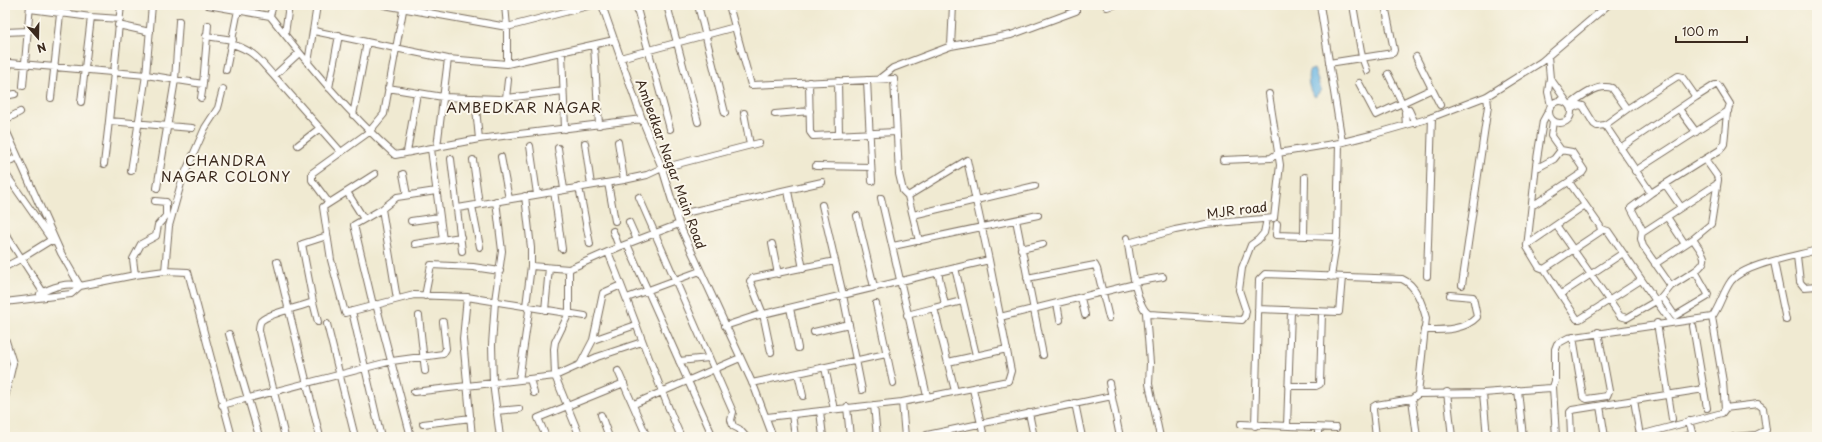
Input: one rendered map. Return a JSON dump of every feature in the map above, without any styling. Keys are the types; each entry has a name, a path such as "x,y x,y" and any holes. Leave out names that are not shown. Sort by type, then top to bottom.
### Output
{"street":[{"path":"51,98 61,5"},
{"path":"104,164 121,5"},
{"path":"131,171 146,75 152,5"},
{"path":"208,5 270,16 299,53 353,115 369,132 395,155 479,139 642,119"},
{"path":"270,16 273,5"},
{"path":"285,34 289,5"},
{"path":"308,63 317,5"},
{"path":"384,5 403,7 507,27 569,8 592,5"},
{"path":"505,5 507,27 507,64"},
{"name":"Ambedkar Nagar Main Road","path":"602,5 642,119 662,168 679,224 752,383 767,417 773,437"},
{"path":"636,5 670,129"},
{"path":"667,5 698,122"},
{"path":"698,5 725,113"},
{"path":"729,5 751,85 894,79 899,174 903,191 908,196 919,241"},
{"path":"951,46 953,5"},
{"path":"1106,5 1106,7 1114,5"},
{"path":"1320,5 1340,143 1337,237 1331,277"},
{"path":"1353,5 1362,57 1367,71"},
{"path":"1223,160 1271,158 1278,153 1340,143 1415,123 1487,96 1548,56 1608,5"},
{"path":"23,86 30,7 119,22 150,32"},
{"path":"329,203 312,180 312,173 369,132 384,114 403,7"},
{"path":"226,70 233,42 238,10"},
{"path":"1329,63 1394,51 1386,10"},
{"path":"879,80 893,68 951,46 1011,35 1076,11"},
{"path":"81,102 91,17"},
{"path":"157,188 175,80 179,21"},
{"path":"201,98 208,25"},
{"path":"620,58 735,27"},
{"path":"5,32 29,30"},
{"path":"314,31 448,59 507,64 594,46 614,40"},
{"path":"329,88 339,35"},
{"path":"206,36 233,42 255,54 341,152"},
{"path":"353,115 367,42"},
{"path":"594,46 598,125"},
{"path":"562,52 565,129"},
{"path":"274,76 299,53"},
{"path":"1532,203 1537,203 1569,182 1582,173 1583,168 1572,152 1561,150 1551,136 1553,121 1550,117 1548,92 1550,78 1548,56"},
{"path":"1416,58 1440,105"},
{"path":"443,240 436,191 434,148 448,59"},
{"path":"5,80 9,63 146,75 203,84"},
{"path":"1388,74 1403,102 1406,111 1406,125"},
{"path":"1641,280 1580,319 1577,319 1544,269 1539,267 1528,250 1527,245 1536,165 1543,121 1550,108 1560,100 1569,105 1583,106 1594,124 1597,126 1605,125 1678,76 1682,77 1696,97"},
{"path":"1550,78 1569,105 1571,116 1566,122 1559,123 1553,121"},
{"path":"506,98 508,80"},
{"path":"866,80 872,181"},
{"path":"838,81 839,134"},
{"path":"810,82 810,132 812,135 896,132"},
{"path":"1359,83 1376,115 1432,89"},
{"path":"1620,148 1715,85 1718,85 1730,104 1723,148 1651,193 1631,208 1642,229 1641,239 1643,246 1671,286"},
{"path":"1569,105 1589,93 1609,87 1612,88 1627,109"},
{"path":"388,88 443,97 475,98 506,98 563,91"},
{"path":"165,271 169,226 182,180 206,128 218,108 223,89"},
{"path":"407,152 417,93"},
{"path":"5,96 15,94"},
{"name":"MJR road","path":"1135,283 1127,240 1206,224 1267,219 1275,216 1280,165 1269,94"},
{"path":"1462,284 1488,106 1487,96"},
{"path":"475,98 479,139"},
{"path":"1679,109 1696,132"},
{"path":"1406,111 1409,110 1415,123"},
{"path":"775,114 810,111"},
{"path":"1636,171 1728,111"},
{"path":"5,120 20,112"},
{"path":"744,113 750,145"},
{"path":"1427,276 1432,117"},
{"path":"109,121 138,122 192,128"},
{"path":"1605,125 1651,193"},
{"path":"5,128 61,253 80,286"},
{"path":"298,145 320,128"},
{"path":"585,142 591,186"},
{"path":"618,142 624,180"},
{"path":"458,208 624,180 647,175 662,168 759,143"},
{"path":"530,146 537,194"},
{"path":"558,148 564,190"},
{"path":"1536,165 1540,167 1554,159 1561,150"},
{"path":"5,163 18,157"},
{"path":"501,157 509,199"},
{"path":"451,159 462,251"},
{"path":"1655,264 1693,239 1711,224 1717,176 1705,159"},
{"path":"473,160 479,204"},
{"path":"767,417 902,402 927,396 973,389 1008,380 1011,371 1007,349 967,160 908,196"},
{"path":"816,166 826,168 872,167"},
{"path":"5,173 61,253"},
{"path":"375,174 322,207 331,260 345,313 414,295 467,297 585,316"},
{"path":"403,174 407,195"},
{"path":"1304,235 1305,177"},
{"path":"676,215 788,191 822,182"},
{"path":"1569,182 1601,229 1608,231 1641,280 1675,316 1707,297 1707,291 1695,271"},
{"path":"608,183 615,221"},
{"path":"1665,184 1681,207"},
{"path":"1642,233 1717,184"},
{"path":"913,215 1035,186"},
{"path":"579,187 590,244"},
{"path":"410,437 392,361 375,305 354,225 382,209 397,197 436,191"},
{"path":"554,191 562,249"},
{"path":"788,191 803,269"},
{"path":"347,192 364,219"},
{"path":"519,380 529,311 526,306 531,266 531,248 525,196"},
{"path":"639,197 733,412 731,420 733,426 739,429 746,437"},
{"path":"881,198 927,396"},
{"path":"135,275 133,259 141,244 156,236 158,225 166,216 166,202 155,201"},
{"path":"496,201 502,247 495,301 492,345 492,383 500,437"},
{"path":"822,205 843,295 862,390"},
{"path":"1527,245 1585,205"},
{"path":"472,206 480,247"},
{"path":"382,209 397,299"},
{"path":"893,246 1038,215"},
{"path":"857,216 874,287"},
{"path":"411,221 440,217"},
{"path":"1667,217 1686,244"},
{"path":"1146,313 1242,320 1246,316 1246,312 1239,290 1242,268 1251,245 1264,233 1267,219"},
{"path":"1016,220 1043,355"},
{"path":"629,222 637,240"},
{"path":"531,266 569,269 619,247 679,224"},
{"path":"1277,224 1276,235 1337,237"},
{"path":"1556,225 1609,301 1620,316 1624,318 1659,299 1671,286 1703,266 1705,258 1693,239"},
{"path":"1544,269 1601,231 1601,229"},
{"path":"613,231 619,247"},
{"path":"5,233 43,292"},
{"path":"318,322 302,244 327,236"},
{"path":"415,244 461,237"},
{"path":"5,267 51,240"},
{"path":"627,244 646,291 713,437"},
{"path":"772,244 778,274"},
{"path":"1021,249 1043,244"},
{"path":"1725,408 1723,382 1712,317 1731,281 1749,268 1817,250"},
{"path":"608,252 627,298 661,392 681,437"},
{"path":"1561,294 1623,253"},
{"path":"1797,256 1800,282 1804,287 1817,286"},
{"path":"725,326 763,314 989,260"},
{"path":"771,352 763,314 750,280 753,278 803,269 835,261"},
{"path":"277,262 320,437"},
{"path":"1774,262 1786,320"},
{"path":"425,296 431,265 500,270"},
{"path":"1027,278 1095,265 1109,318"},
{"path":"545,310 550,268"},
{"path":"955,268 976,355"},
{"path":"569,269 569,313 555,342 555,376 580,437"},
{"path":"34,297 46,290 74,284 80,286 135,275 165,271 188,272 191,278 222,405 232,437"},
{"path":"627,298 700,271"},
{"path":"938,272 945,305"},
{"path":"1255,426 1259,280 1265,274 1402,279 1409,282 1423,306 1426,318 1418,394"},
{"path":"1000,317 1163,277"},
{"path":"1258,309 1339,312 1342,277"},
{"path":"1135,283 1142,307 1146,313 1150,363 1149,384 1160,437"},
{"path":"580,365 593,340 603,293 621,285"},
{"path":"5,302 34,297 46,298 71,294 80,286"},
{"path":"1424,330 1452,329 1472,321 1477,317 1473,297 1450,295"},
{"path":"467,297 463,332 472,437"},
{"path":"1081,298 1085,315"},
{"path":"1659,299 1671,322"},
{"path":"907,315 962,301"},
{"path":"285,437 259,331 259,325 262,321 288,309 313,302"},
{"path":"876,304 893,383"},
{"path":"1057,304 1060,320"},
{"path":"790,308 798,348"},
{"path":"934,308 955,391"},
{"path":"352,311 381,437"},
{"path":"1287,426 1291,311"},
{"path":"1288,386 1316,386 1320,384 1322,312"},
{"path":"419,316 422,356 425,371"},
{"path":"1556,437 1553,387 1555,381 1555,349 1561,341 1573,337 1648,322 1658,324 1712,317"},
{"path":"222,405 308,384 392,361 445,353 443,322"},
{"path":"327,324 355,437"},
{"path":"814,332 849,324"},
{"path":"1658,324 1672,419"},
{"path":"593,340 636,325"},
{"path":"1693,326 1707,408"},
{"path":"1573,337 1583,396 1587,399 1607,396 1609,391 1598,332"},
{"path":"229,334 259,436"},
{"path":"5,338 13,363 5,397"},
{"path":"414,392 555,376 597,357 642,342"},
{"path":"948,362 1007,349"},
{"path":"752,383 886,354"},
{"path":"679,361 709,358"},
{"path":"634,404 740,358"},
{"path":"825,368 834,409"},
{"path":"618,370 647,437"},
{"path":"798,373 803,396"},
{"path":"530,379 534,393"},
{"path":"546,437 538,418 624,383"},
{"path":"1109,383 1120,437"},
{"path":"1376,437 1373,410 1374,405 1412,399 1418,394 1447,392 1483,393 1553,387"},
{"path":"973,389 984,437"},
{"path":"1571,437 1570,411 1704,389"},
{"path":"1518,390 1523,437"},
{"path":"1447,392 1452,437"},
{"path":"1483,393 1487,437"},
{"path":"927,435 941,434 981,422 1112,396"},
{"path":"1412,399 1417,437"},
{"path":"1634,400 1640,432 1722,412 1725,408 1750,404 1761,405 1766,430 1757,436 1734,437"},
{"path":"902,402 905,437"},
{"path":"1075,403 1082,437"},
{"path":"874,405 877,437"},
{"path":"1600,406 1605,437"},
{"path":"847,407 850,437"},
{"path":"496,411 519,408"},
{"path":"820,411 823,437"},
{"path":"1029,413 1034,437"},
{"path":"792,414 795,437"},
{"path":"601,415 609,437"},
{"path":"423,424 471,418"},
{"path":"1684,437 1695,436 1689,421"},
{"path":"1241,424 1255,426 1336,428"},
{"path":"1318,428 1318,437"}],"water":[{"path":"1314,69 1321,90 1315,97 1310,89 1308,78 1309,71"}],"district":[{"name":"AMBEDKAR NAGAR","path":"524,108"},
{"name":"CHANDRA NAGAR COLONY","path":"226,170"}]}
